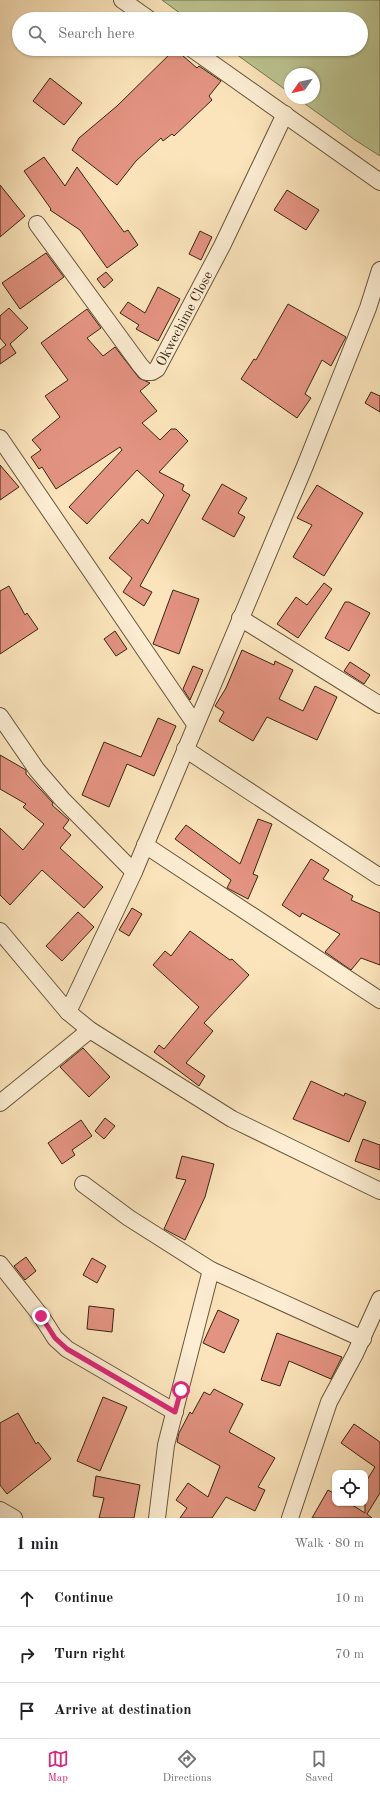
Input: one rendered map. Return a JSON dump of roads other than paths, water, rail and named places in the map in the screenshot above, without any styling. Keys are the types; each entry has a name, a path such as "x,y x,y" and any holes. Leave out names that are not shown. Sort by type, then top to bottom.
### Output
{"street":[{"path":"122,0 139,12"},
{"path":"202,56 380,182"},
{"name":"Okwechime Close","path":"37,224 140,365 146,372 152,372 157,369 222,246 285,114"},
{"path":"68,1012 134,872 195,724 308,459 368,308 380,270"},
{"path":"0,438 195,724"},
{"path":"240,618 380,705"},
{"path":"0,716 37,770 62,799 134,872"},
{"path":"185,749 380,877"},
{"path":"145,845 380,1000"},
{"path":"0,931 68,1012 90,1030 232,1119 380,1191"},
{"path":"0,1103 90,1030"},
{"path":"83,1184 129,1218 212,1270 362,1339"},
{"path":"0,1264 41,1316 55,1338 67,1349 175,1412"},
{"path":"157,1518 166,1445 212,1270"},
{"path":"290,1518 329,1402 362,1339 380,1298"},
{"path":"0,1510 14,1518"}]}
